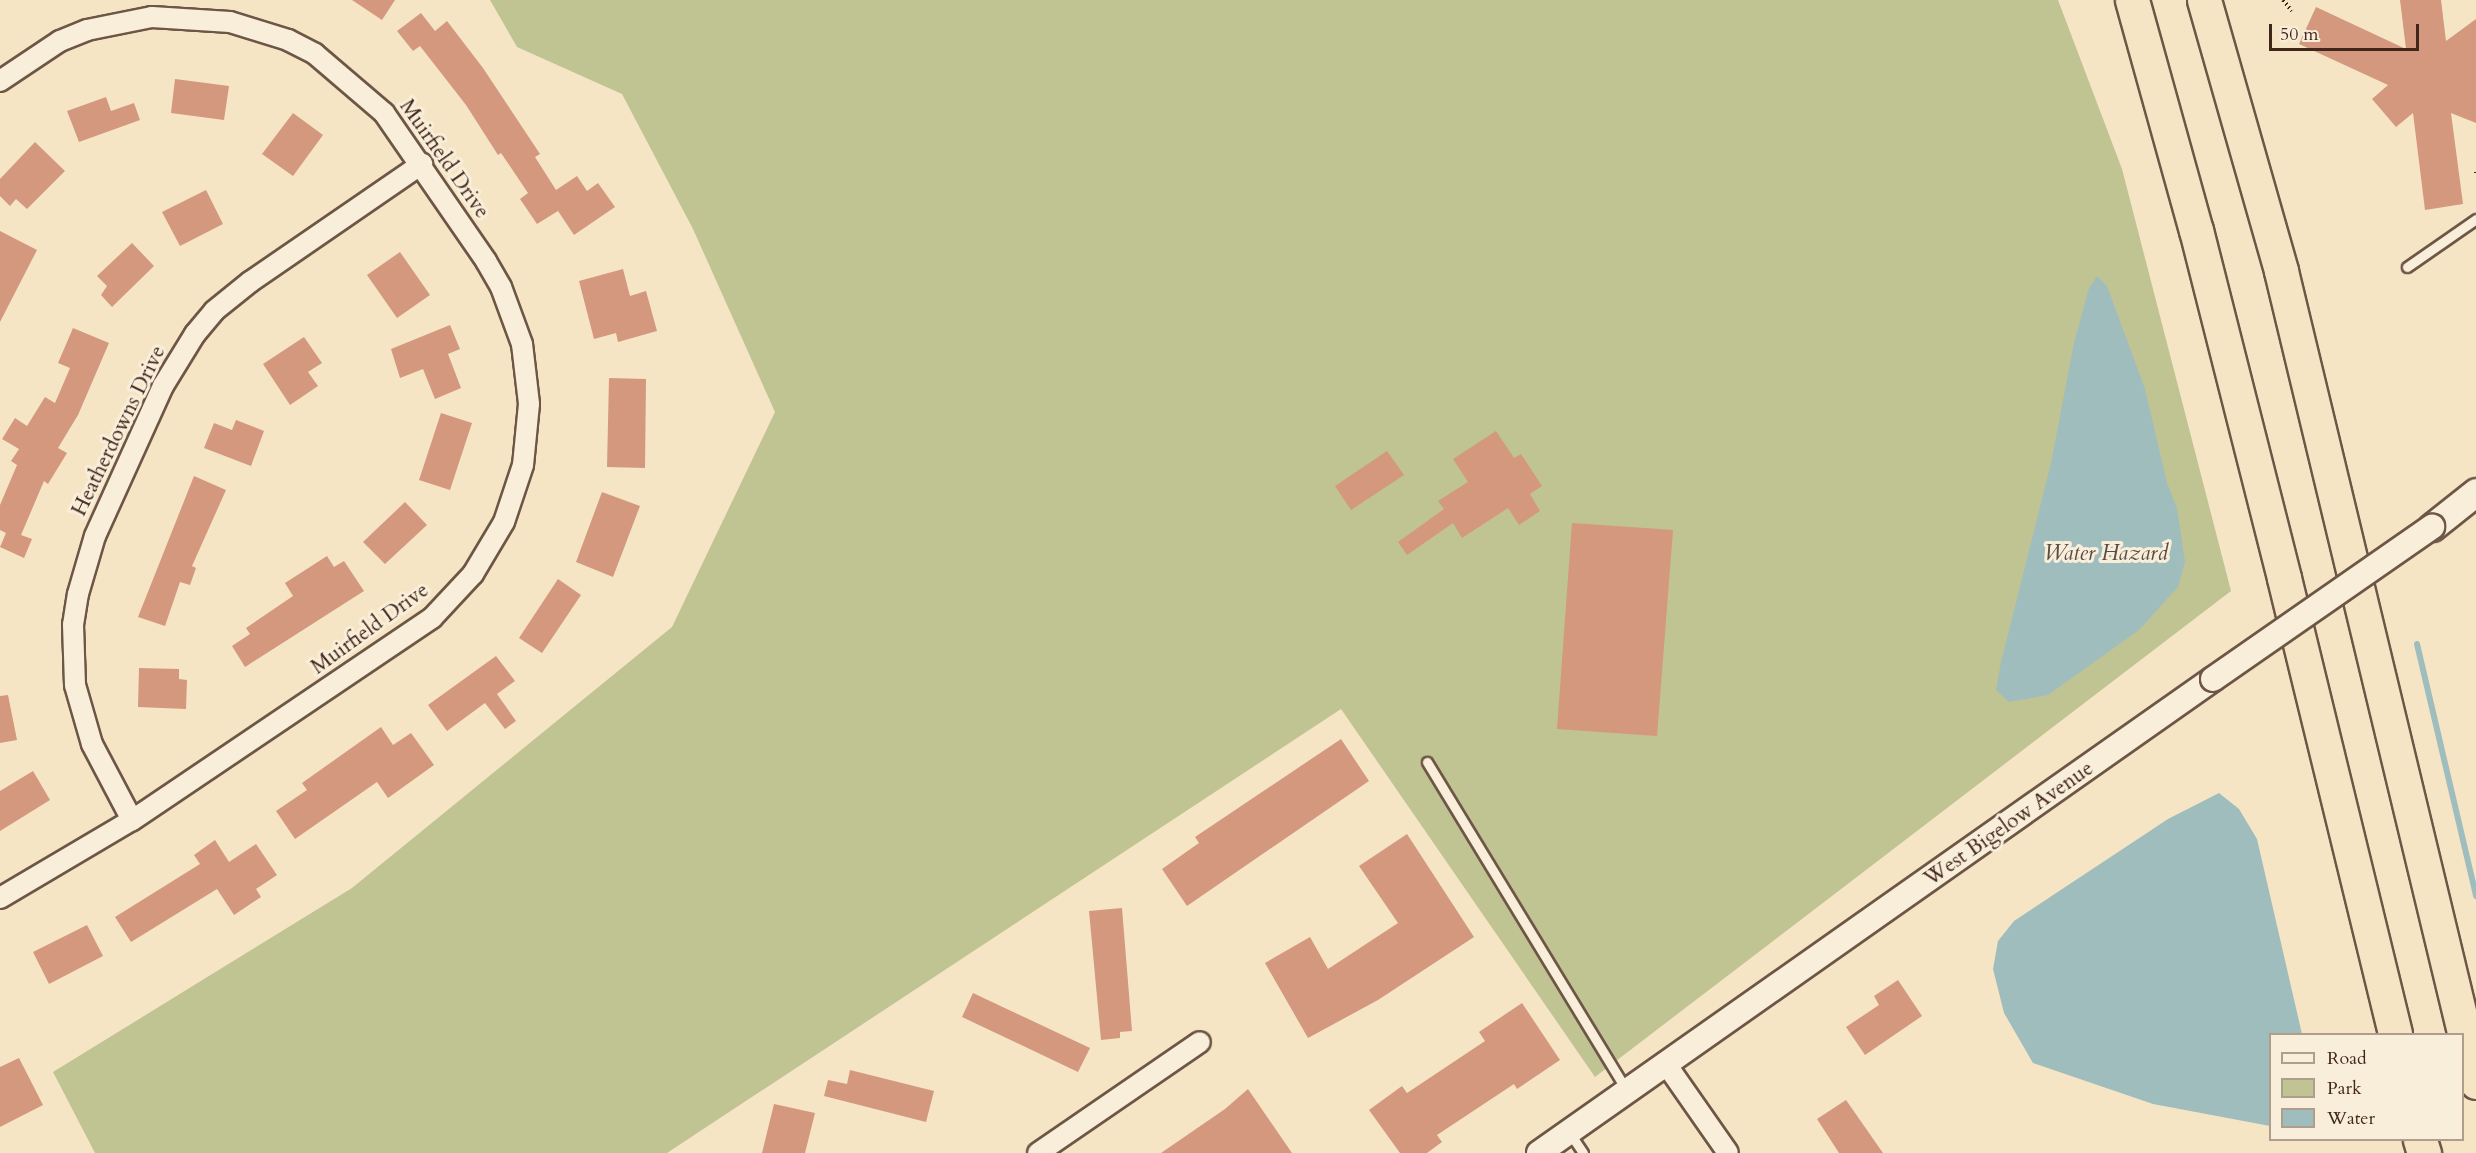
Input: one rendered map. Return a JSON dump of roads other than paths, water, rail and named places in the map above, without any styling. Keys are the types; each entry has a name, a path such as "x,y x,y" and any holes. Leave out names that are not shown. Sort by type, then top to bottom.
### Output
{"highway":[{"path":"2132,0 2239,398 2395,1033"},
{"path":"2204,0 2245,138 2314,399 2476,1082"}],"main road":[{"name":"West Bigelow Avenue","path":"2432,527 2471,499"}],"street":[{"name":"Muirfield Drive","path":"0,81 60,41 151,8 230,22 288,40 315,54 384,113 422,164 501,287 522,344 527,374 528,435 523,465 504,522 474,574 420,627 132,820 0,898"},
{"name":"Heatherdowns Drive","path":"132,820 92,744 75,685 72,655 78,594 100,526 163,386 195,334 214,311 250,282 422,164"},
{"name":"West Bigelow Avenue","path":"1539,1153 2432,527"},
{"path":"1038,1153 1200,1042"},
{"path":"1666,1064 1728,1153"}],"lane":[{"path":"2407,267 2476,219"},
{"path":"1427,762 1628,1091"},
{"path":"1569,1132 1583,1153"}],"water":[{"name":"Water Hazard","path":"2097,276 2107,286 2145,389 2167,483 2177,508 2185,562 2178,587 2139,630 2048,695 2009,702 1996,690 2001,662 2051,463 2074,343 2089,288"},
{"path":"2219,793 2239,809 2257,839 2302,1033 2269,1033 2269,1126 2153,1104 2033,1063 2004,1013 1993,969 1998,941 2014,921 2168,819"}],"waterway":[{"path":"2417,644 2476,896"}]}
